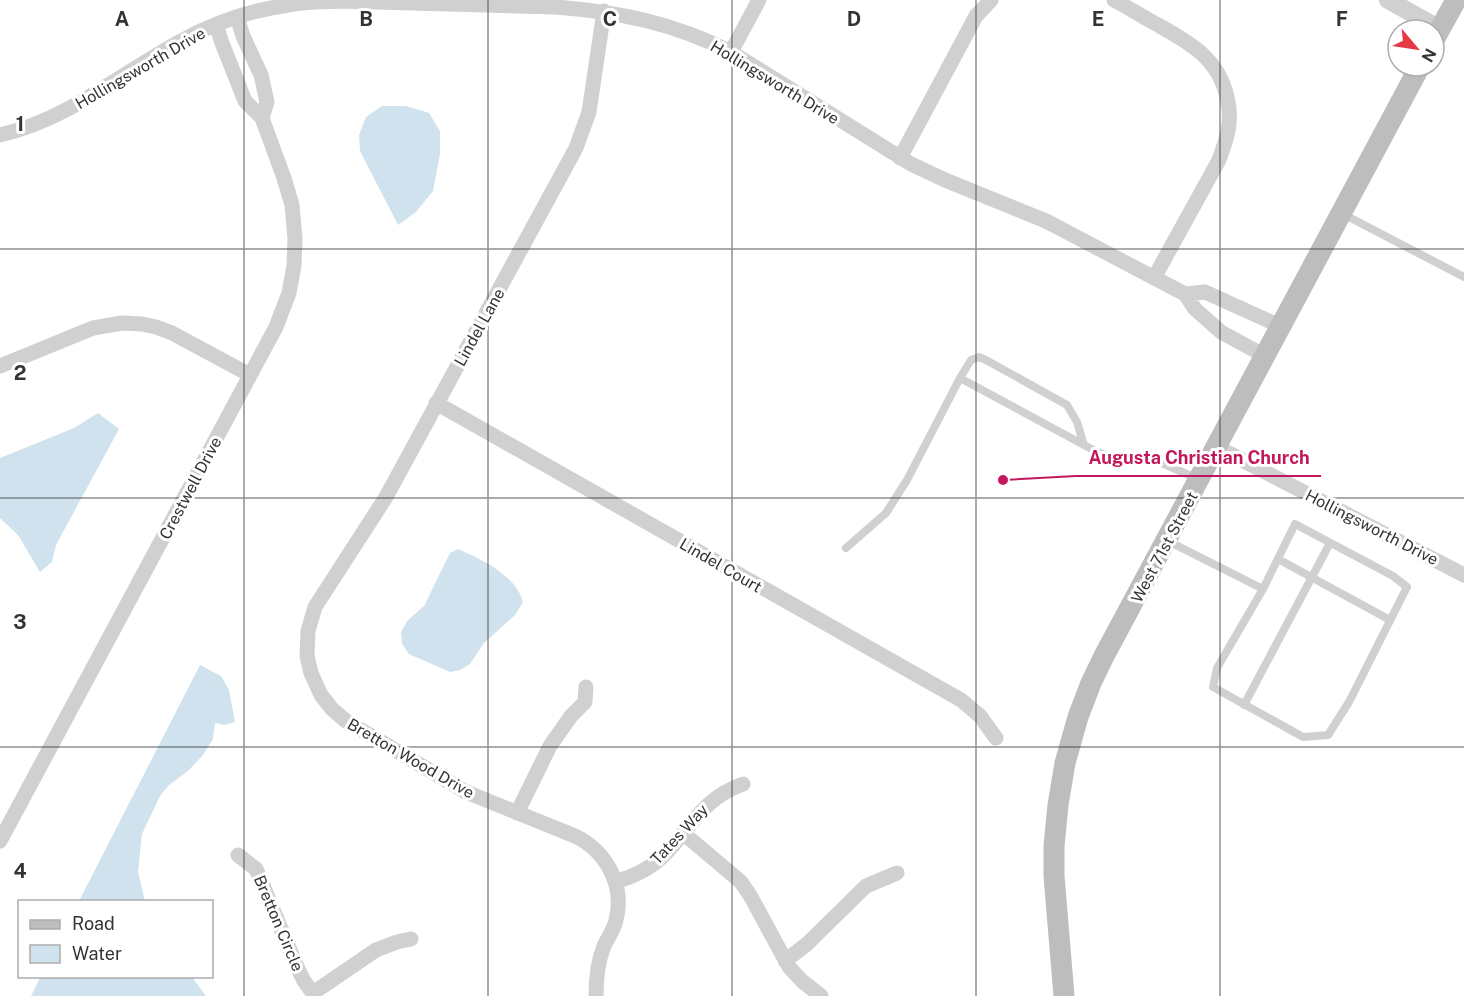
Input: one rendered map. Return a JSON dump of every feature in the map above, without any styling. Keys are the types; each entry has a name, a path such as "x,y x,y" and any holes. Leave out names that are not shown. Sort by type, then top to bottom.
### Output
{"main road":[{"path":"1446,18 1456,0"},
{"name":"West 71st Street","path":"1066,994 1054,876 1054,846 1065,763 1078,717 1104,656 1414,78"}],"street":[{"path":"731,52 759,0"},
{"path":"900,158 976,16 991,0"},
{"path":"1114,0 1199,50 1219,75 1229,105 1229,126 1223,151 1154,278"},
{"path":"1388,0 1414,18"},
{"name":"Hollingsworth Drive","path":"0,135 36,124 70,109 182,40 237,17 276,7 326,2 556,7 604,11 675,28 731,52 900,158 945,180 1046,221 1185,294 1195,309 1221,332 1265,356"},
{"name":"Lindel Lane","path":"309,625 315,607 386,497 576,148 589,112 604,11"},
{"name":"Crestwell Drive","path":"237,17 261,75 267,102 262,118"},
{"name":"Crestwell Drive","path":"0,840 276,327 291,286 295,252 290,199 262,118 245,101 216,25"},
{"name":"Hollingsworth Drive","path":"1185,294 1205,292 1280,326"},
{"path":"0,366 93,328 129,323 166,331 250,375"},
{"name":"Lindel Court","path":"436,403 965,703 990,727 996,738"},
{"name":"Hollingsworth Drive","path":"1217,447 1464,574"},
{"name":"Bretton Wood Drive","path":"309,625 307,656 311,673 321,695 341,717 452,785 480,799 575,836 588,843 601,855 615,882 618,914 601,954 596,996"},
{"path":"517,813 550,746 585,702 586,687"},
{"name":"Tates Way","path":"615,882 638,874 659,860 711,801 743,784"},
{"path":"683,832 736,877 745,888 785,961 802,981 821,996"},
{"name":"Bretton Circle","path":"238,855 256,869 297,967 314,995"},
{"path":"785,961 807,944 866,886 897,873"},
{"path":"314,995 376,950 411,939"}],"lane":[{"path":"1341,213 1464,277"},
{"path":"846,548 886,513 907,480 971,360 979,357 986,360 1068,405 1077,422 1084,445"},
{"path":"960,378 1097,452 1115,458 1157,461 1199,480"},
{"path":"1295,524 1393,576 1407,587 1348,702 1328,735 1303,737 1214,687 1217,668 1278,559 1295,524"},
{"path":"1167,540 1263,589"},
{"path":"1244,705 1330,543"},
{"path":"1278,559 1390,620"}],"water":[{"path":"382,106 406,106 429,113 440,131 440,154 433,191 416,212 398,225 360,151 359,135 366,117"},
{"path":"98,413 119,429 56,545 52,562 40,572 18,535 0,518 0,458 74,428"},
{"path":"458,549 487,563 505,576 513,583 523,602 515,615 484,643 470,664 460,670 450,672 409,654 402,644 401,632 408,620 424,606 450,553"},
{"path":"200,665 221,676 229,690 235,722 224,725 215,723 213,739 203,755 160,796 142,834 138,872 145,900 80,900"},
{"path":"40,978 193,978 206,996 31,996"}],"place":[{"name":"Augusta Christian Church","path":"1003,480"}]}
